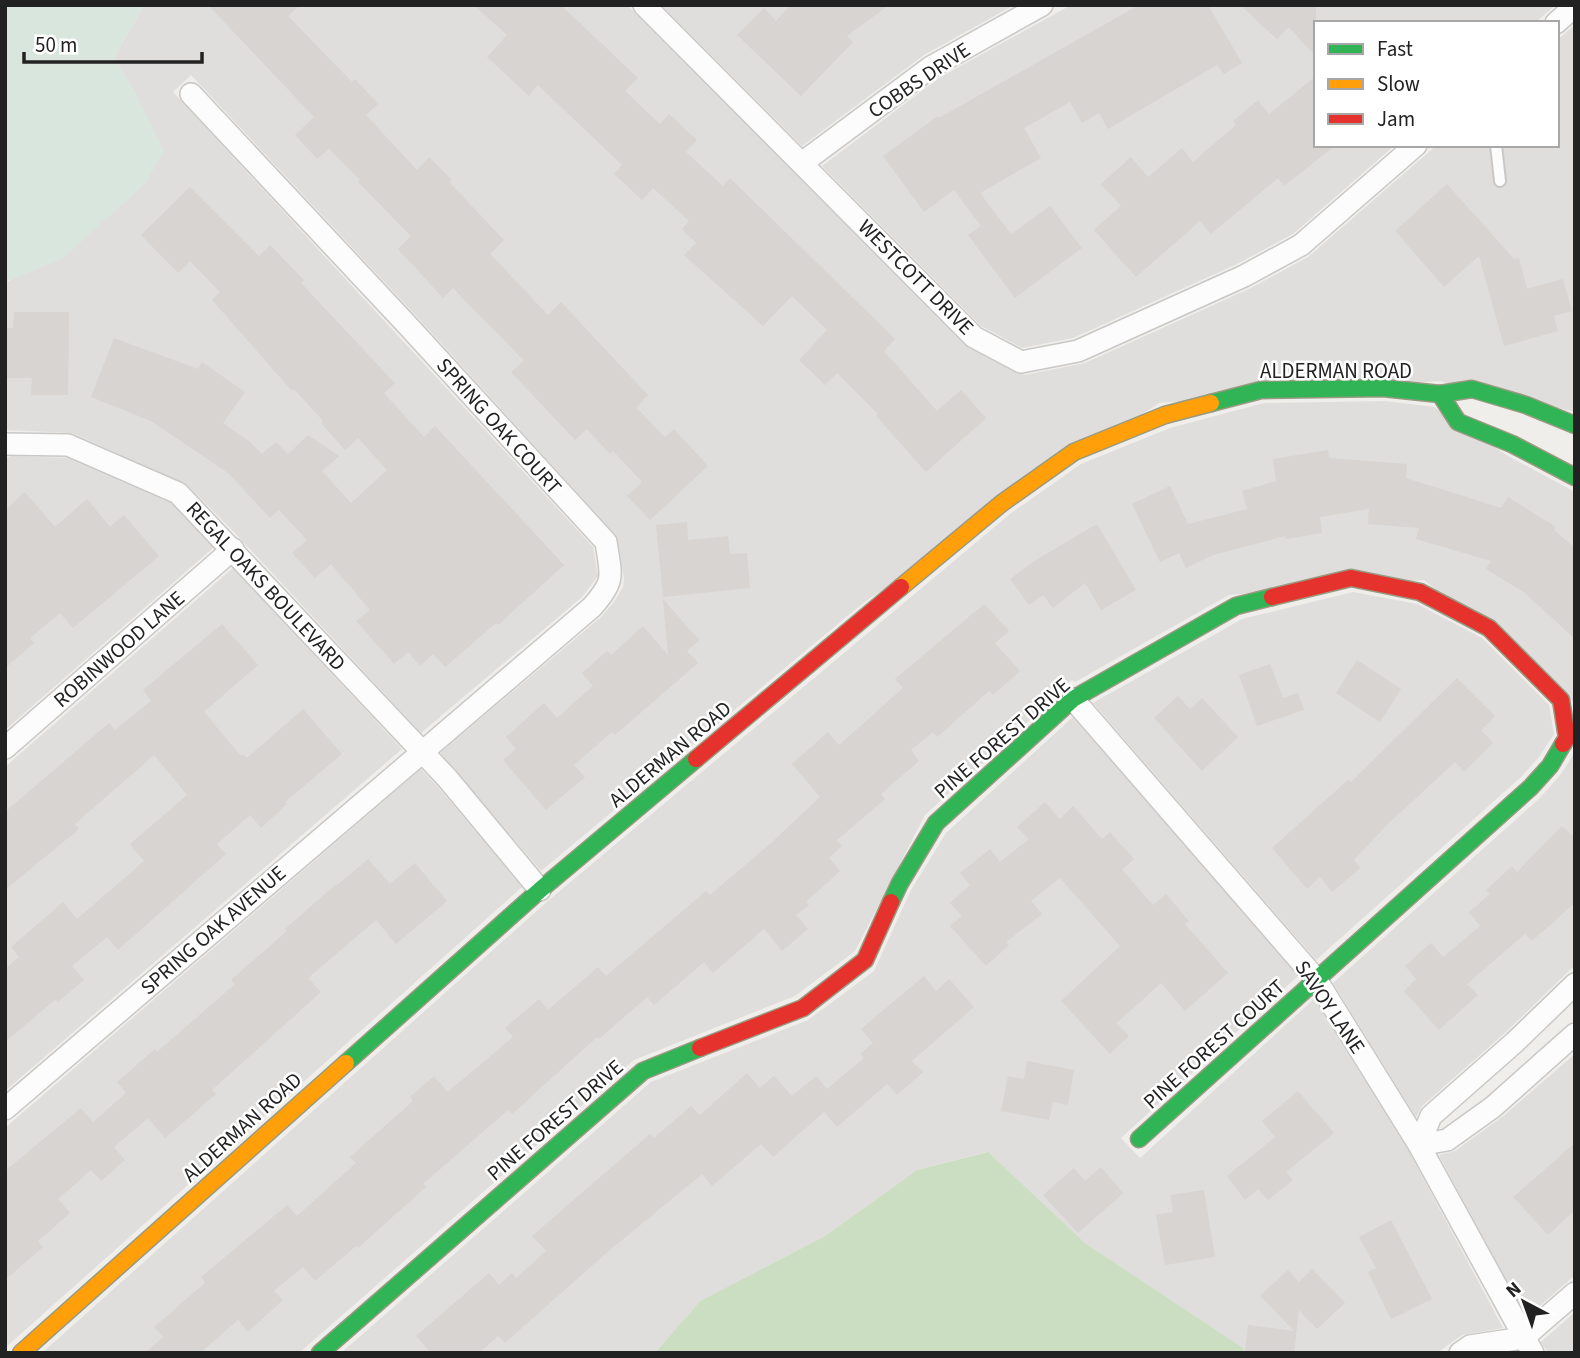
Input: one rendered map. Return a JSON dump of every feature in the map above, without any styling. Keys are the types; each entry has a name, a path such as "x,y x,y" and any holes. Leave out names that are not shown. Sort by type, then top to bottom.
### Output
{"street":[{"name":"WESTCOTT DRIVE","path":"644,5 974,337 1021,362 1078,351 1244,276 1301,245 1414,147"},
{"name":"COBBS DRIVE","path":"802,163 931,67 1042,5"},
{"path":"1558,21 1575,6"},
{"name":"SPRING OAK COURT","path":"191,94 606,542 612,580 598,600 421,751"},
{"name":"ALDERMAN ROAD","path":"21,1353 540,890 1002,503 1074,452 1165,415 1261,390 1383,388 1440,394 1472,389 1526,405 1575,425"},
{"name":"ALDERMAN ROAD","path":"1440,394 1458,422 1512,444 1575,477"},
{"name":"REGAL OAKS BOULEVARD","path":"5,444 68,445 178,492 447,778 540,890"},
{"name":"ROBINWOOD LANE","path":"5,748 233,549"},
{"name":"PINE FOREST DRIVE","path":"320,1353 643,1071 803,1007 865,960 900,883 936,823 1073,699 1236,606 1351,578 1420,592 1489,628 1561,700 1567,738 1537,780 1316,979"},
{"name":"SAVOY LANE","path":"1073,699 1316,979 1419,1145 1528,1346"},
{"name":"SPRING OAK AVENUE","path":"5,1109 421,751"},
{"name":"PINE FOREST COURT","path":"1139,1139 1316,979"},
{"path":"1419,1145 1431,1116 1515,1042 1575,984"},
{"path":"1419,1145 1447,1140 1493,1107 1575,1034"},
{"path":"1460,1353 1470,1346 1528,1346 1575,1293"}],"lane":[{"path":"1496,147 1500,181"}],"shaded area":[{"path":"5,5 144,5 114,58 135,92 164,151 145,184 62,259 5,282"},
{"path":"144,5 627,5 966,346 1025,375 1085,363 1251,288 1308,257 1435,147 1559,147 1559,38 1575,25 1575,412 1439,381 1159,403 863,603 541,871 440,753 601,617 614,602 623,587 624,579 615,534 191,75 173,92 593,547 598,576 582,597 421,733 186,484 72,433 5,430 5,282 10,281 135,92 114,58"},
{"path":"661,5 1014,5 924,55 802,146"},
{"path":"1071,5 1555,5 1537,21 1314,21 1314,147 1393,147 1293,234 1237,264 1073,338 1022,348 981,326 822,166 939,78"},
{"path":"1385,401 1434,407 1508,456 1575,492 1575,704 1424,580 1229,595 1075,682 1072,680 925,815 855,951 795,996 634,1060 299,1353 42,1353 549,900 1010,514 1081,464 1170,428 1264,403"},
{"path":"5,458 67,458 171,503 214,547 5,730"},
{"path":"233,568 402,749 5,1091 5,767"},
{"path":"1353,592 1417,604 1482,638 1549,705 1554,734 1539,757 1521,777 1316,960 1093,703 1242,619"},
{"path":"1073,717 1298,976 1121,1138 1140,1158 1314,999 1408,1150 1503,1328 1462,1335 1437,1353 1243,1353 1242,1348 1085,1243 987,1152 917,1170 825,1236 700,1301 655,1353 341,1353 651,1082 808,1020 874,971 911,890 946,833"},
{"path":"1575,752 1575,965 1506,1032 1422,1106 1416,1117 1333,983 1540,798 1561,774"},
{"path":"421,769 522,887 5,1348 5,1128"},
{"path":"1575,1054 1575,1275 1526,1318 1439,1155 1455,1151 1502,1117"},
{"path":"1575,1312 1575,1353 1548,1353 1541,1342"}],"green space":[{"path":"988,1152 1085,1243 1243,1348 1243,1353 655,1353 700,1301 825,1236 917,1170"}],"building":[{"path":"208,5 300,5 288,16 352,82 355,79 378,104 366,115 417,170 429,157 452,180 449,182 504,240 490,254 548,315 561,302 648,395 636,407 665,437 674,429 708,466 650,520 627,496 642,482 613,451 610,454 587,429 575,440 511,372 524,361 453,288 443,298 398,249 411,236 329,149 317,159 295,135 314,117"},
{"path":"474,5 561,5 638,78 625,91 660,124 669,114 697,140 686,152 723,186 730,178 895,339 884,351 937,411 961,390 986,418 926,472 876,416 878,414 837,373 825,385 799,360 827,330 792,296 763,326 684,255 696,243 682,229 689,221 653,188 642,200 614,174 622,165 538,85 529,96 487,57 507,35"},
{"path":"791,5 889,5 847,36 853,42 801,96 737,35 764,8 776,21"},
{"path":"1139,5 1208,5 1242,63 1224,74 1217,65 1108,129 1099,113 1082,123 1070,102 1024,128 1041,158 980,193 1011,234 1050,206 1082,248 1015,298 968,235 981,226 954,190 924,212 883,156 938,116 939,118"},
{"path":"1240,5 1316,5 1314,55 1289,27 1277,39"},
{"path":"1314,78 1314,147 1333,147 1284,186 1278,178 1211,234 1200,221 1136,277 1094,230 1121,206 1101,184 1131,157 1148,177 1182,148 1193,162 1236,125 1233,121 1258,100 1269,114"},
{"path":"1447,184 1514,259 1519,258 1527,289 1563,279 1572,311 1554,316 1558,331 1504,346 1479,256 1444,287 1395,231"},
{"path":"190,187 259,256 270,245 304,280 301,283 395,383 384,393 424,437 435,426 564,565 498,625 496,623 445,667 433,654 420,666 408,652 394,664 356,621 370,610 331,564 315,578 292,553 307,540 279,510 270,518 228,473 151,421 91,397 114,338 198,369 202,362 245,392 223,423 262,454 276,442 288,454 308,435 339,456 322,471 351,503 387,470 358,438 345,450 321,423 323,421 294,389 292,391 212,300 220,292 190,261 178,273 141,235"},
{"path":"14,312 69,312 68,395 31,395 32,378 5,378 5,328 13,328"},
{"path":"1328,450 1329,458 1407,464 1406,478 1501,508 1508,497 1556,527 1554,530 1575,548 1575,639 1525,593 1486,569 1491,561 1416,539 1419,528 1368,524 1369,509 1320,517 1322,533 1286,539 1285,536 1213,555 1186,568 1179,553 1160,562 1132,504 1170,486 1188,524 1247,509 1242,491 1276,481 1273,459"},
{"path":"25,492 55,527 87,499 110,527 124,515 159,556 73,628 60,613 30,638 34,643 5,668 5,510"},
{"path":"687,522 688,540 728,536 730,554 747,553 750,588 663,597 656,525"},
{"path":"1097,524 1136,590 1101,610 1085,583 1053,608 1043,595 1029,605 1010,579 1034,561"},
{"path":"663,599 699,640 687,651 698,663 615,735 612,732 574,765 585,777 546,810 503,760 516,749 506,737 544,703 557,718 593,686 582,673 607,651 611,655 643,626 668,655"},
{"path":"984,604 1009,631 995,643 1020,671 993,695 989,691 937,737 933,732 911,750 919,761 881,794 885,799 837,840 842,846 829,858 840,871 806,902 809,905 796,915 808,929 782,951 764,929 713,973 704,962 654,1005 647,997 599,1039 597,1037 512,1114 508,1110 423,1184 426,1187 358,1248 356,1246 315,1281 303,1267 274,1291 283,1300 248,1332 238,1320 200,1353 145,1353 163,1337 154,1327 205,1283 201,1277 287,1205 297,1216 356,1163 350,1157 413,1101 410,1097 434,1076 448,1092 513,1037 505,1028 539,999 548,1010 598,967 606,976 706,891 710,895 770,844 820,797 792,764 828,732 839,745 903,688 895,679"},
{"path":"222,624 258,665 204,712 241,756 243,754 247,758 303,709 342,754 285,802 287,804 261,828 250,815 217,844 226,854 118,950 107,937 72,966 84,980 58,1002 56,999 5,1042 5,969 19,957 11,947 63,902 77,919 144,861 130,844 187,795 154,755 75,824 79,829 5,890 5,812 109,723 115,730 151,701 143,690"},
{"path":"1357,660 1401,689 1380,722 1336,693"},
{"path":"1270,664 1283,698 1298,693 1304,710 1257,726 1239,675"},
{"path":"1457,678 1495,716 1481,730 1493,743 1464,771 1455,762 1388,824 1354,860 1360,868 1332,892 1320,877 1307,889 1272,848 1348,780 1351,782"},
{"path":"1178,696 1190,709 1202,698 1238,737 1202,771 1154,718"},
{"path":"1045,802 1060,819 1073,806 1102,839 1110,832 1134,859 1122,870 1153,905 1166,894 1189,921 1185,924 1228,973 1185,1011 1161,983 1117,1023 1129,1036 1110,1054 1061,1001 1120,946 1060,878 1031,901 1042,914 1006,942 1009,945 986,966 950,926 962,916 950,903 970,885 960,873 990,849 1000,862 1029,839 1017,827"},
{"path":"1562,826 1575,838 1575,903 1532,941 1525,934 1467,984 1478,995 1439,1030 1404,991 1416,979 1405,966 1431,943 1443,957 1480,926 1469,912 1490,894 1486,890 1512,866 1517,872"},
{"path":"368,859 390,884 415,863 447,901 396,944 376,920 308,978 321,992 212,1090 216,1094 165,1138 148,1118 114,1147 125,1160 101,1181 91,1170 58,1199 70,1213 38,1241 43,1247 5,1280 5,1171 81,1108 93,1122 126,1093 117,1082 155,1049 157,1052 235,984 231,980 287,931 285,929"},
{"path":"924,976 936,991 949,979 974,1007 912,1061 923,1072 897,1095 887,1084 837,1127 824,1112 773,1157 761,1144 712,1186 702,1174 604,1255 505,1343 498,1336 479,1353 431,1353 416,1336 489,1273 499,1285 512,1273 516,1278 546,1251 532,1236 650,1134 654,1138 691,1106 700,1115 747,1073 760,1088 774,1076 792,1096 816,1076 827,1089 864,1058 860,1054 873,1043 861,1029"},
{"path":"1027,1061 1074,1070 1068,1105 1053,1102 1049,1120 1001,1111 1008,1076 1024,1079"},
{"path":"1298,1091 1334,1133 1286,1172 1293,1180 1268,1200 1258,1189 1245,1200 1227,1176 1275,1137 1262,1121"},
{"path":"1575,1143 1575,1210 1548,1235 1513,1197"},
{"path":"1101,1167 1123,1193 1078,1233 1043,1195 1074,1168 1085,1181"},
{"path":"1204,1190 1215,1257 1165,1265 1156,1215 1173,1212 1170,1195"},
{"path":"1391,1220 1432,1299 1391,1319 1368,1272 1376,1268 1359,1237"},
{"path":"1312,1269 1345,1303 1317,1329 1299,1310 1294,1353 1245,1353 1248,1325 1294,1331 1260,1296 1288,1270 1299,1282"}],"traffic: fast":[{"path":"1211,403 1261,390 1383,388 1440,394 1472,389 1526,405 1575,425"},
{"path":"1440,394 1458,422 1512,444 1575,477"},
{"path":"891,902 936,823 1073,699 1236,606 1272,597"},
{"path":"1139,1139 1531,787 1550,766 1563,744"},
{"path":"346,1063 540,890 696,759"},
{"path":"320,1353 643,1071 700,1048"}],"traffic: slow":[{"path":"901,587 1002,503 1074,452 1165,415 1211,403"},
{"path":"21,1353 346,1063"}],"traffic: jam":[{"path":"1272,597 1351,578 1420,592 1489,628 1561,700 1567,738 1563,744"},
{"path":"696,759 901,587"},
{"path":"700,1048 803,1008 865,960 891,902"}]}
